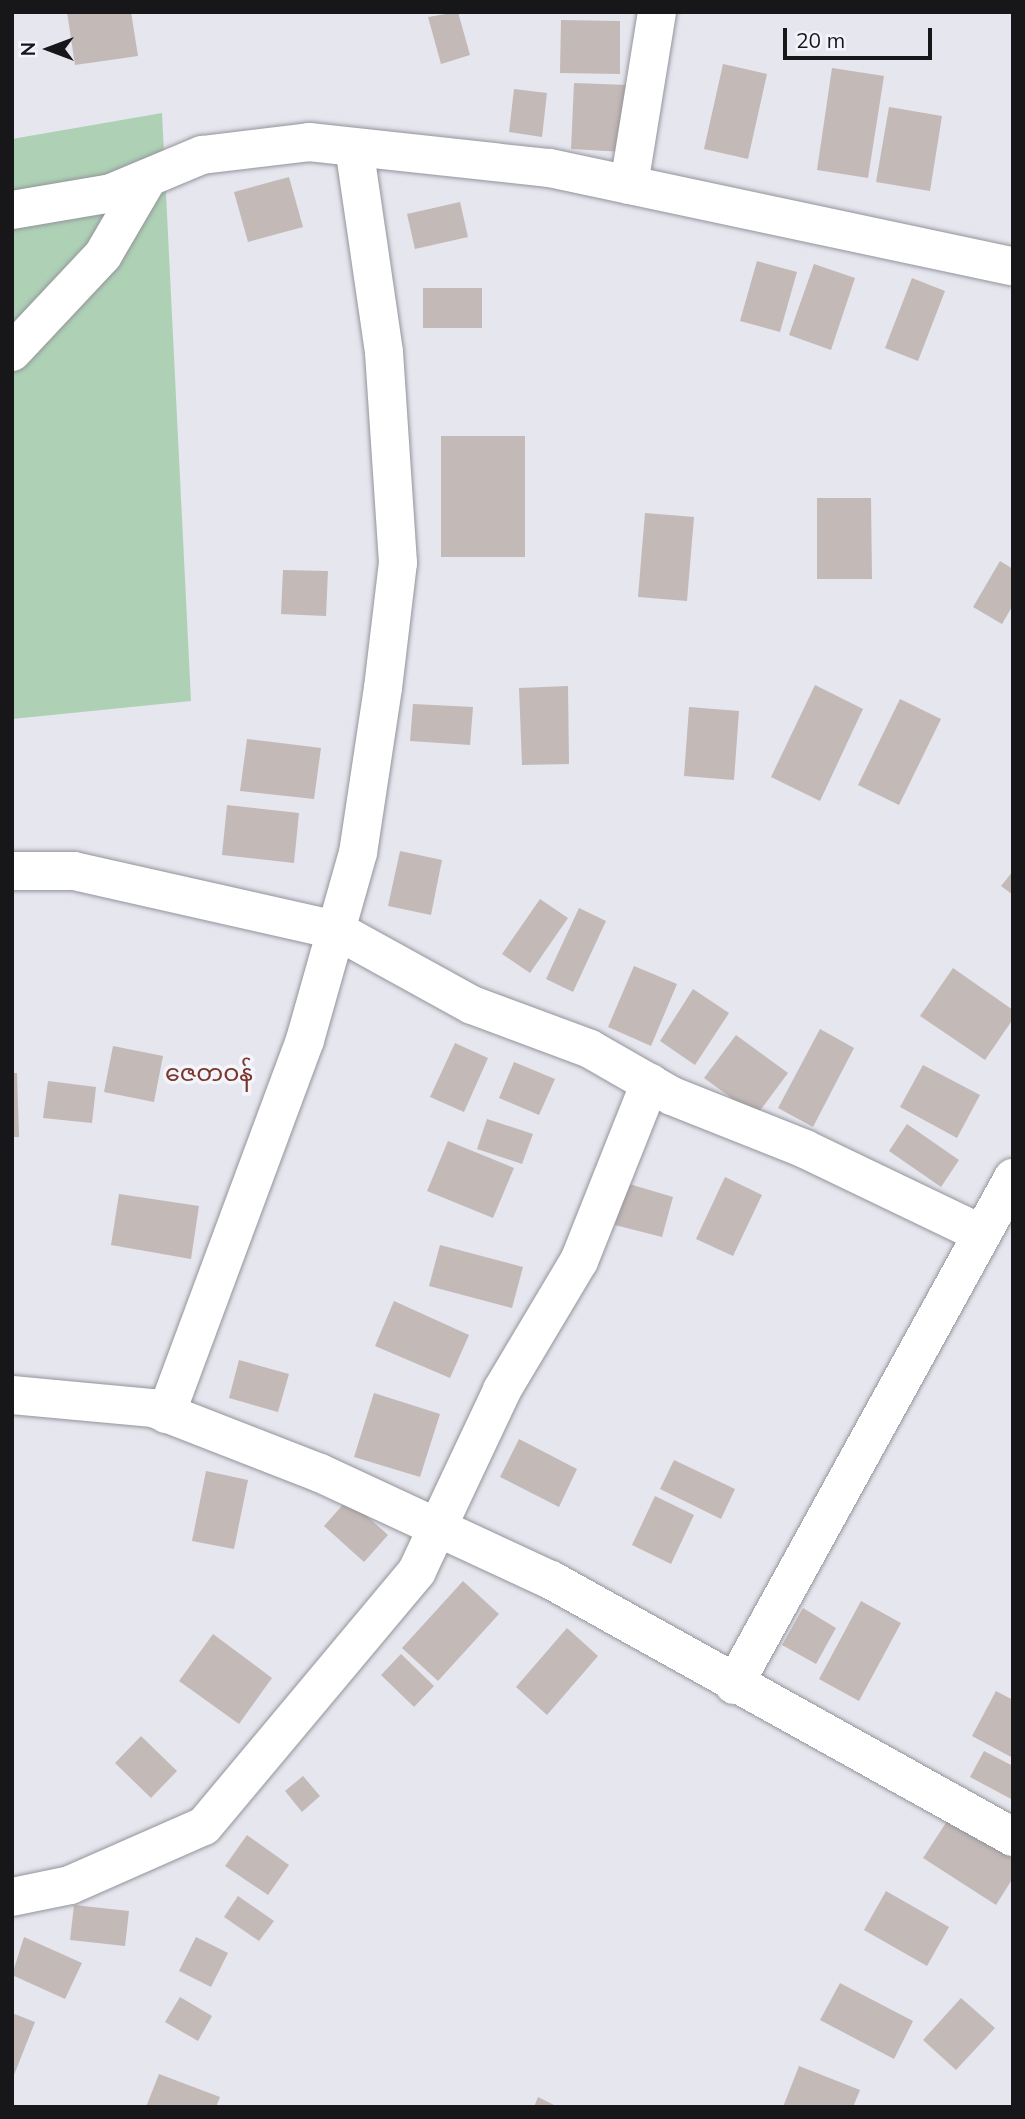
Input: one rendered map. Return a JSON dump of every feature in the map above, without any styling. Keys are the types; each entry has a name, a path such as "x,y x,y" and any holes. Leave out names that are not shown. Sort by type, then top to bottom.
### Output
{"street":[{"path":"629,185 657,12"},
{"path":"12,210 110,194 202,155 309,142 550,168 1013,266"},
{"path":"166,1414 296,1065 358,853 398,563 384,352 354,147"},
{"path":"12,352 103,255 148,178"},
{"path":"12,872 74,872 336,930 472,1005 590,1049 650,1083 805,1149 982,1234"},
{"path":"12,1897 70,1885 204,1826 400,1593 439,1529 502,1390 579,1261 650,1083"},
{"path":"734,1685 1013,1178"},
{"path":"12,1395 166,1414 320,1473 551,1580 734,1685 1013,1838"}],"green space":[{"path":"162,113 191,701 12,719 12,139"}],"building":[{"path":"67,12 131,12 138,56 75,65"},
{"path":"458,12 470,55 441,64 428,17"},
{"path":"561,20 620,21 620,74 560,73"},
{"path":"723,64 767,74 748,159 704,149"},
{"path":"832,68 884,76 868,178 817,170"},
{"path":"574,83 628,85 624,152 571,149"},
{"path":"514,89 547,93 542,137 509,132"},
{"path":"889,107 942,116 930,191 876,182"},
{"path":"289,177 303,227 248,242 234,192"},
{"path":"460,202 468,237 415,249 407,214"},
{"path":"757,261 797,272 780,332 740,321"},
{"path":"814,264 855,278 831,350 789,335"},
{"path":"912,278 945,291 918,361 885,348"},
{"path":"423,288 482,288 482,328 423,328"},
{"path":"441,436 525,436 525,557 441,557"},
{"path":"817,498 871,498 872,579 817,579"},
{"path":"645,513 694,517 687,601 638,597"},
{"path":"1000,561 1013,569 1013,605 1002,624 973,607"},
{"path":"283,570 328,571 326,616 281,614"},
{"path":"815,685 863,709 820,801 771,777"},
{"path":"568,686 569,764 522,765 519,688"},
{"path":"900,699 941,719 899,805 858,785"},
{"path":"413,704 473,707 470,745 410,741"},
{"path":"689,707 739,711 734,780 684,776"},
{"path":"247,739 321,748 314,799 240,791"},
{"path":"227,805 299,813 294,863 222,855"},
{"path":"400,851 442,860 431,915 388,906"},
{"path":"1013,871 1013,895 1001,886"},
{"path":"540,899 568,918 530,973 502,954"},
{"path":"579,908 606,921 573,992 546,979"},
{"path":"634,966 677,984 651,1046 608,1027"},
{"path":"953,968 1013,1010 1013,1019 985,1060 920,1016"},
{"path":"693,989 729,1013 695,1065 660,1041"},
{"path":"820,1029 854,1048 813,1127 778,1108"},
{"path":"736,1035 788,1073 756,1116 704,1078"},
{"path":"455,1043 488,1058 464,1112 430,1097"},
{"path":"113,1046 163,1056 154,1102 104,1092"},
{"path":"514,1062 555,1079 539,1115 499,1098"},
{"path":"923,1065 980,1095 957,1138 900,1107"},
{"path":"12,1073 17,1073 19,1137 12,1137"},
{"path":"48,1081 96,1087 92,1123 43,1118"},
{"path":"487,1119 533,1134 522,1164 477,1149"},
{"path":"907,1124 959,1160 941,1187 889,1151"},
{"path":"448,1141 514,1168 493,1218 427,1191"},
{"path":"725,1177 762,1195 733,1256 696,1239"},
{"path":"626,1183 673,1197 662,1237 615,1225"},
{"path":"119,1194 199,1206 191,1259 111,1245"},
{"path":"440,1245 523,1267 512,1308 429,1286"},
{"path":"394,1301 469,1335 450,1378 375,1346"},
{"path":"239,1360 289,1374 278,1412 229,1398"},
{"path":"374,1393 440,1414 420,1477 354,1457"},
{"path":"519,1439 577,1469 559,1507 500,1477"},
{"path":"674,1460 735,1489 721,1519 660,1489"},
{"path":"206,1471 248,1480 234,1549 192,1541"},
{"path":"655,1496 694,1515 671,1564 632,1545"},
{"path":"348,1499 388,1535 364,1562 324,1526"},
{"path":"463,1581 499,1614 438,1681 402,1648"},
{"path":"861,1601 901,1623 859,1701 819,1679"},
{"path":"803,1608 836,1628 816,1664 782,1645"},
{"path":"567,1628 598,1656 547,1715 516,1687"},
{"path":"213,1634 272,1678 239,1724 179,1681"},
{"path":"401,1654 434,1686 414,1707 381,1675"},
{"path":"996,1691 1013,1700 1013,1758 972,1736"},
{"path":"141,1736 177,1771 151,1798 115,1763"},
{"path":"984,1751 1013,1766 1013,1800 970,1777"},
{"path":"303,1776 320,1796 302,1812 285,1791"},
{"path":"951,1815 1013,1854 1013,1878 996,1905 923,1858"},
{"path":"247,1835 289,1865 268,1895 225,1866"},
{"path":"886,1891 949,1927 927,1966 864,1930"},
{"path":"238,1896 274,1921 259,1941 224,1917"},
{"path":"74,1905 129,1911 125,1946 70,1940"},
{"path":"24,1937 82,1963 65,1999 12,1975"},
{"path":"196,1937 228,1953 211,1987 179,1971"},
{"path":"840,1983 913,2021 894,2059 820,2020"},
{"path":"180,1997 212,2016 198,2041 165,2022"},
{"path":"961,1998 995,2028 956,2070 923,2040"},
{"path":"12,2013 35,2022 14,2075 12,2074"},
{"path":"799,2066 860,2090 853,2107 783,2107"},
{"path":"159,2074 220,2097 216,2107 146,2107"},
{"path":"538,2097 558,2107 534,2107"}],"district":[{"name":"ဇေတဝန်","path":"209,1073"}]}
